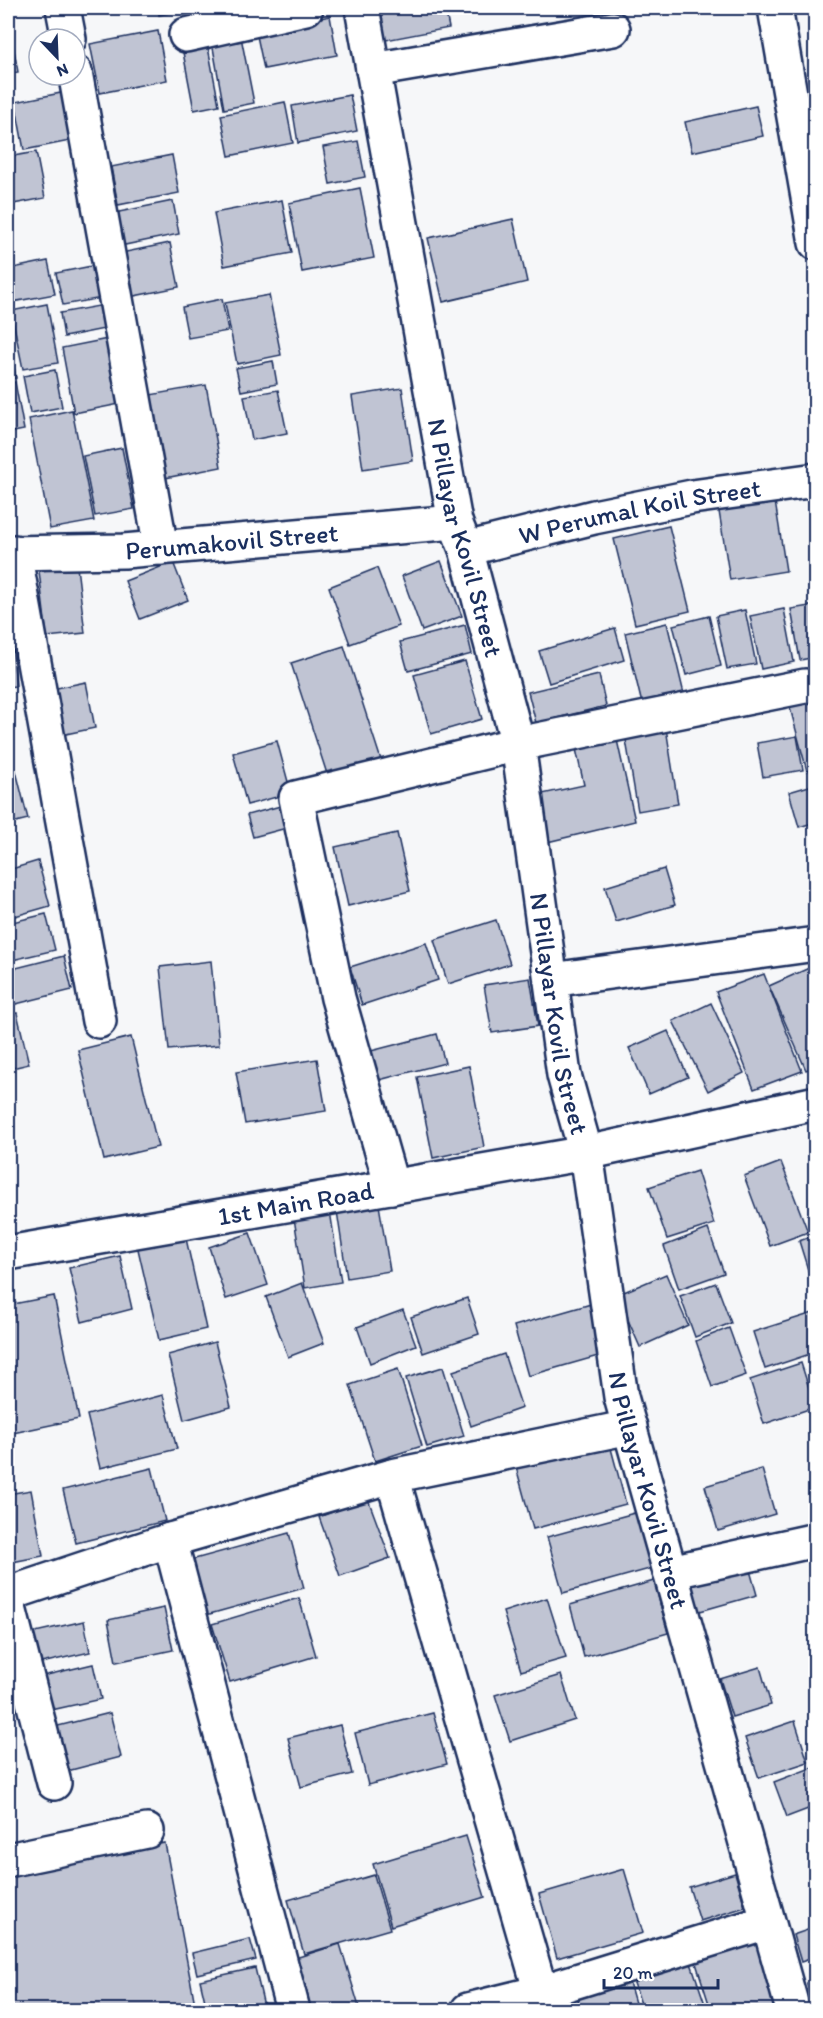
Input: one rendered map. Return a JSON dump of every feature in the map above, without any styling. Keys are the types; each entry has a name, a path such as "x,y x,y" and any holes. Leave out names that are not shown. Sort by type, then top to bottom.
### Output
{"street":[{"path":"63,8 67,27"},
{"path":"186,35 306,8"},
{"name":"N Pillayar Kovil Street","path":"362,8 461,536 518,744 564,1075 586,1153 621,1397 793,2010"},
{"path":"776,8 816,243"},
{"path":"373,70 614,29"},
{"path":"78,87 161,548"},
{"name":"W Perumal Koil Street","path":"461,536 594,517 692,497 816,480"},
{"name":"Perumakovil Street","path":"11,553 461,536"},
{"path":"11,553 99,1021"},
{"path":"392,1187 338,998 296,798 518,744 805,686"},
{"path":"551,980 816,944"},
{"name":"1st Main Road","path":"8,1253 586,1153 816,1102"},
{"path":"54,1783 8,1604 10,1598 20,1590 170,1540 392,1476 630,1427"},
{"path":"392,1476 543,2001"},
{"path":"170,1540 293,2010"},
{"path":"670,1572 816,1540"},
{"path":"8,1860 147,1831"},
{"path":"468,2010 543,2001 767,1922"}],"building":[{"path":"158,8 196,8 159,15"},
{"path":"374,8 445,8 449,28 381,41"},
{"path":"330,16 337,55 264,69 256,31"},
{"path":"10,28 18,72 8,74 8,29"},
{"path":"158,31 167,80 100,93 90,44"},
{"path":"241,37 254,103 224,109 212,42"},
{"path":"207,42 219,105 194,110 182,47"},
{"path":"66,92 75,140 24,150 15,102"},
{"path":"350,95 357,131 298,143 292,106"},
{"path":"285,102 293,143 229,156 221,115"},
{"path":"816,103 816,138 806,140 800,106"},
{"path":"756,106 763,136 692,152 685,122"},
{"path":"358,141 365,177 330,184 323,147"},
{"path":"36,152 45,198 8,205 8,157"},
{"path":"172,155 179,193 118,205 111,167"},
{"path":"360,188 374,258 302,272 289,203"},
{"path":"282,200 292,253 224,266 214,213"},
{"path":"173,201 179,234 115,247 109,214"},
{"path":"513,219 527,282 443,302 428,238"},
{"path":"170,243 179,287 129,297 121,253"},
{"path":"48,261 55,294 12,302 8,269"},
{"path":"102,264 108,297 63,305 56,273"},
{"path":"269,295 281,355 237,364 225,303"},
{"path":"222,299 228,331 188,338 182,307"},
{"path":"47,304 58,363 23,369 11,311"},
{"path":"104,305 109,328 64,337 60,313"},
{"path":"118,337 130,402 74,413 62,348"},
{"path":"8,343 10,343 16,378 8,379"},
{"path":"273,361 277,384 241,391 236,368"},
{"path":"55,370 62,407 30,413 23,376"},
{"path":"15,382 24,430 8,433 8,384"},
{"path":"206,385 221,467 165,478 150,395"},
{"path":"402,388 413,461 363,469 352,396"},
{"path":"278,390 287,433 252,440 244,396"},
{"path":"72,410 94,521 50,529 29,419"},
{"path":"122,448 134,509 95,516 83,456"},
{"path":"774,495 786,571 730,580 718,505"},
{"path":"669,526 690,611 635,624 614,539"},
{"path":"441,561 462,616 422,631 402,576"},
{"path":"173,562 188,600 140,619 125,581"},
{"path":"77,567 85,633 47,637 39,571"},
{"path":"377,568 399,626 350,644 329,587"},
{"path":"816,605 816,657 800,660 791,609"},
{"path":"784,609 794,662 761,669 750,616"},
{"path":"745,610 756,664 727,669 716,616"},
{"path":"709,616 721,666 686,675 673,625"},
{"path":"667,623 684,694 642,704 625,633"},
{"path":"465,625 472,654 408,671 400,642"},
{"path":"615,628 624,660 549,683 539,651"},
{"path":"8,644 12,644 16,686 8,687"},
{"path":"344,646 382,763 329,780 291,663"},
{"path":"465,661 482,719 431,734 414,675"},
{"path":"599,675 606,706 536,723 528,692"},
{"path":"86,682 95,728 61,735 52,689"},
{"path":"816,697 816,769 807,771 789,704"},
{"path":"666,728 678,804 638,811 625,734"},
{"path":"797,736 803,770 763,777 757,743"},
{"path":"617,740 635,821 543,843 533,796 584,785 576,749"},
{"path":"277,741 291,793 247,805 233,753"},
{"path":"16,771 28,819 8,824 8,773"},
{"path":"816,784 816,822 799,827 789,792"},
{"path":"288,804 294,826 253,837 247,815"},
{"path":"397,833 410,891 348,906 335,847"},
{"path":"38,861 50,906 8,918 8,870"},
{"path":"664,869 675,905 616,922 605,887"},
{"path":"46,914 55,950 8,961 8,923"},
{"path":"496,920 510,964 448,984 434,940"},
{"path":"426,943 438,980 362,1005 350,967"},
{"path":"64,956 72,990 8,1006 8,970"},
{"path":"211,961 219,1045 169,1050 160,967"},
{"path":"809,968 816,984 816,1066 806,1070 769,986"},
{"path":"764,974 802,1071 754,1089 716,992"},
{"path":"530,978 538,1026 492,1033 484,985"},
{"path":"711,1003 744,1073 708,1091 673,1021"},
{"path":"17,1013 29,1064 8,1069 8,1015"},
{"path":"668,1031 688,1077 649,1094 629,1048"},
{"path":"437,1034 445,1063 375,1081 367,1052"},
{"path":"131,1037 158,1147 104,1160 78,1050"},
{"path":"317,1059 326,1111 245,1124 236,1072"},
{"path":"469,1066 484,1147 433,1158 417,1077"},
{"path":"781,1162 808,1232 770,1246 744,1176"},
{"path":"697,1171 714,1224 667,1239 649,1187"},
{"path":"379,1205 390,1271 347,1278 337,1211"},
{"path":"330,1211 341,1282 305,1288 294,1218"},
{"path":"183,1225 206,1329 159,1340 135,1236"},
{"path":"708,1229 724,1273 679,1289 664,1246"},
{"path":"250,1233 268,1285 226,1299 209,1247"},
{"path":"816,1235 816,1285 813,1286 799,1241"},
{"path":"120,1256 132,1309 82,1322 69,1268"},
{"path":"666,1274 688,1325 640,1347 617,1295"},
{"path":"302,1283 324,1343 288,1357 266,1297"},
{"path":"716,1283 731,1323 695,1337 680,1296"},
{"path":"54,1296 79,1419 8,1434 8,1305"},
{"path":"467,1298 479,1334 423,1353 411,1317"},
{"path":"591,1304 605,1354 528,1376 514,1326"},
{"path":"403,1310 416,1345 370,1363 357,1327"},
{"path":"816,1312 816,1352 765,1369 753,1332"},
{"path":"729,1328 746,1375 712,1387 696,1341"},
{"path":"215,1342 231,1407 184,1420 168,1355"},
{"path":"504,1354 522,1408 471,1426 453,1371"},
{"path":"801,1363 815,1407 764,1424 750,1380"},
{"path":"443,1367 464,1436 427,1447 406,1378"},
{"path":"398,1369 422,1446 375,1461 350,1385"},
{"path":"163,1395 177,1449 100,1468 87,1415"},
{"path":"609,1441 626,1504 533,1529 516,1467"},
{"path":"152,1468 165,1521 76,1543 63,1490"},
{"path":"762,1469 775,1514 718,1531 705,1486"},
{"path":"31,1490 43,1556 12,1562 8,1541 8,1494"},
{"path":"368,1499 390,1558 340,1576 319,1517"},
{"path":"638,1512 653,1568 563,1593 547,1537"},
{"path":"289,1533 304,1588 206,1615 191,1560"},
{"path":"749,1567 757,1595 693,1613 685,1584"},
{"path":"654,1581 668,1633 584,1657 570,1605"},
{"path":"299,1598 316,1656 230,1682 212,1624"},
{"path":"547,1598 566,1658 521,1671 503,1612"},
{"path":"164,1608 173,1650 116,1662 108,1620"},
{"path":"84,1621 90,1652 28,1666 22,1635"},
{"path":"93,1664 101,1699 38,1713 30,1679"},
{"path":"760,1667 771,1705 732,1717 720,1679"},
{"path":"561,1675 575,1720 510,1741 495,1695"},
{"path":"110,1713 121,1757 52,1775 42,1730"},
{"path":"433,1713 447,1764 368,1785 355,1733"},
{"path":"795,1721 808,1762 759,1778 745,1738"},
{"path":"340,1725 352,1774 301,1787 288,1738"},
{"path":"816,1766 816,1806 787,1817 774,1782"},
{"path":"466,1836 485,1897 391,1926 373,1864"},
{"path":"165,1843 196,2010 8,2010 8,1873"},
{"path":"624,1869 643,1933 557,1958 539,1894"},
{"path":"735,1873 745,1907 700,1921 689,1887"},
{"path":"374,1875 390,1929 304,1954 288,1900"},
{"path":"816,1927 816,1957 801,1962 793,1935"},
{"path":"250,1939 256,1960 197,1974 192,1953"},
{"path":"757,1941 778,2010 711,2010 695,1960"},
{"path":"340,1944 360,2010 304,2010 289,1960"},
{"path":"690,1960 707,2010 643,2010 633,1980"},
{"path":"255,1968 265,2010 207,2010 200,1980"},
{"path":"628,1979 637,2010 581,2010 576,1993"},
{"path":"816,1980 816,2010 813,2010 807,1983"}]}
